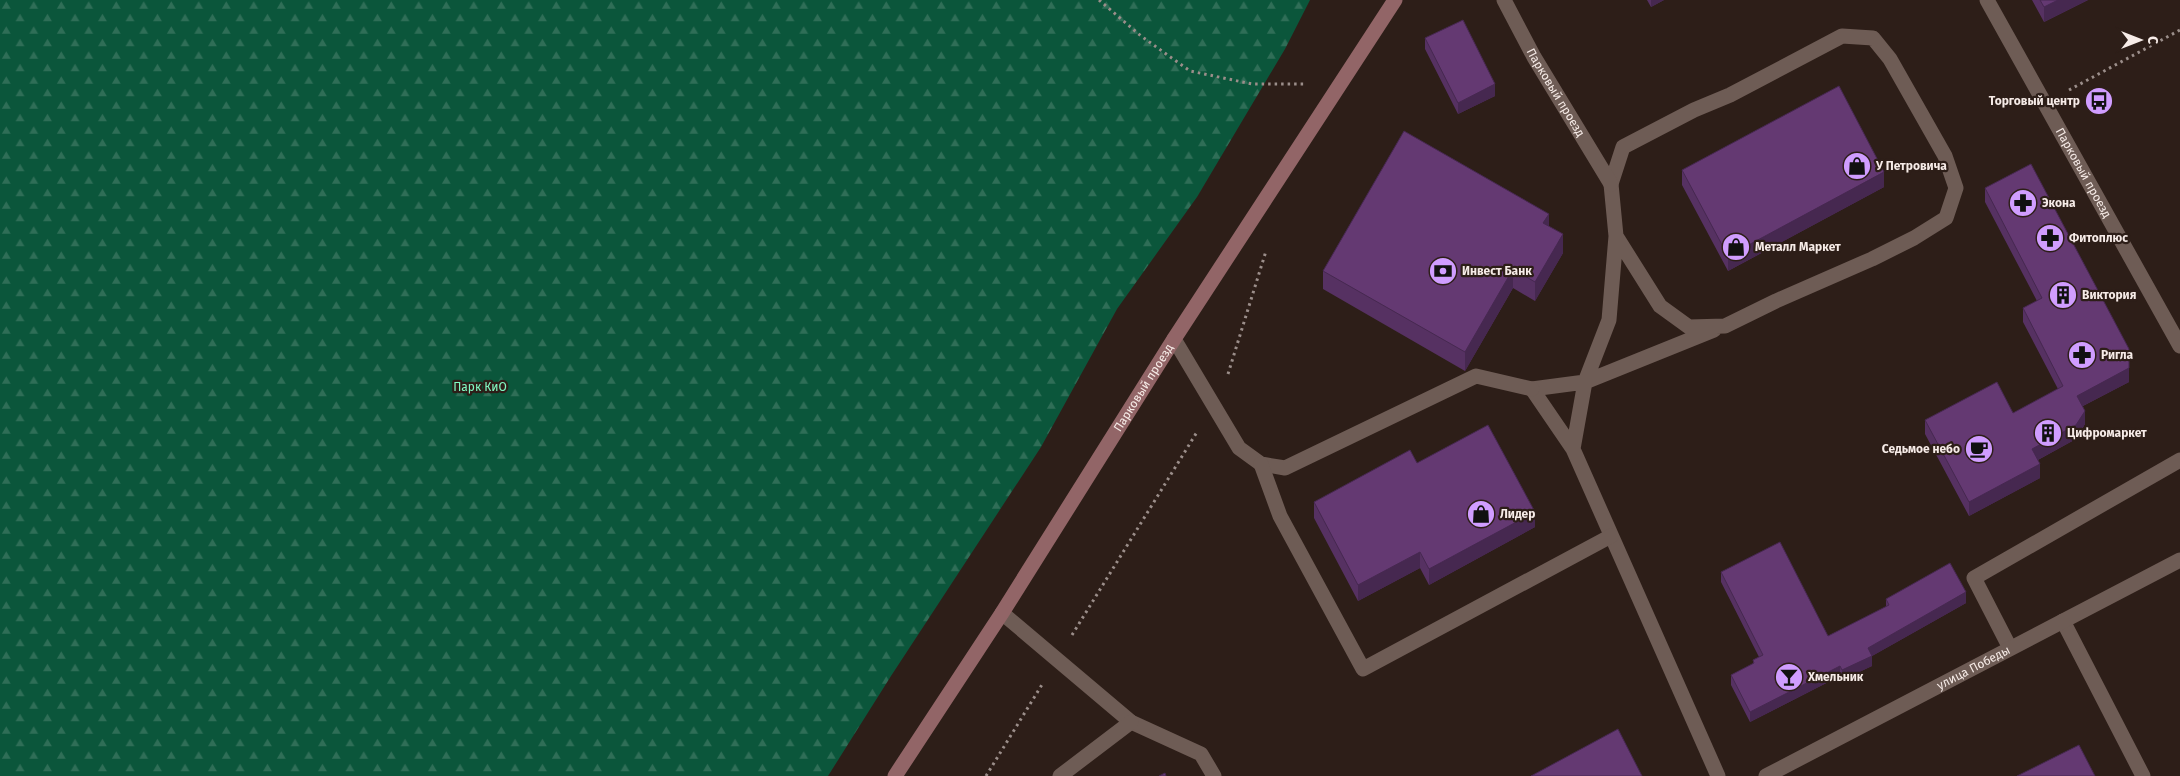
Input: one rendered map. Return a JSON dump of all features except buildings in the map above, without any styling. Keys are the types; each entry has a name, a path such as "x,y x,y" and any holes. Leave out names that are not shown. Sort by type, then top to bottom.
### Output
{"street":[{"name":"Парковый проезд","path":"896,776 1174,339 1394,0"},
{"name":"Парковый проезд","path":"1504,0 1534,58 1611,184"},
{"name":"Парковый проезд","path":"1987,0 2180,346"},
{"path":"1174,339 1239,448 1261,464 1285,468 1476,376 1532,390 1585,382 1725,326 1880,255 1914,238 1946,218 1956,188 1944,156 1890,59 1873,38 1842,36 1730,95 1694,110 1624,147 1611,184 1616,236 1609,320 1585,382 1573,449"},
{"path":"1616,236 1660,306 1689,327 1725,326"},
{"path":"1532,390 1573,449 1718,776"},
{"path":"2010,648 1974,578 2180,460"},
{"path":"1261,464 1280,516 1363,669 1611,536"},
{"name":"улица Победы","path":"1766,776 2180,560"},
{"path":"1002,612 1131,722 1201,754 1214,776"},
{"path":"2062,621 2143,776"},
{"path":"1060,776 1131,722"}],"path":[{"path":"1099,0 1141,36 1190,71 1252,84 1340,84"},
{"path":"2045,104 2180,30"}],"green space":[{"name":"Парк КиО","path":"0,0 1310,0 1285,49 1197,197 1117,309 1041,447 828,776 0,776"}],"place":[{"name":"Торговый центр","path":"2099,101"},
{"name":"У Петровича","path":"1857,166"},
{"name":"Экона","path":"2023,203"},
{"name":"Фитоплюс","path":"2050,238"},
{"name":"Металл Маркет","path":"1736,247"},
{"name":"Инвест Банк","path":"1443,271"},
{"name":"Виктория","path":"2063,295"},
{"name":"Ригла","path":"2082,355"},
{"name":"Цифромаркет","path":"2048,433"},
{"name":"Седьмое небо","path":"1979,449"},
{"name":"Лидер","path":"1481,514"},
{"name":"Хмельник","path":"1789,677"}]}
